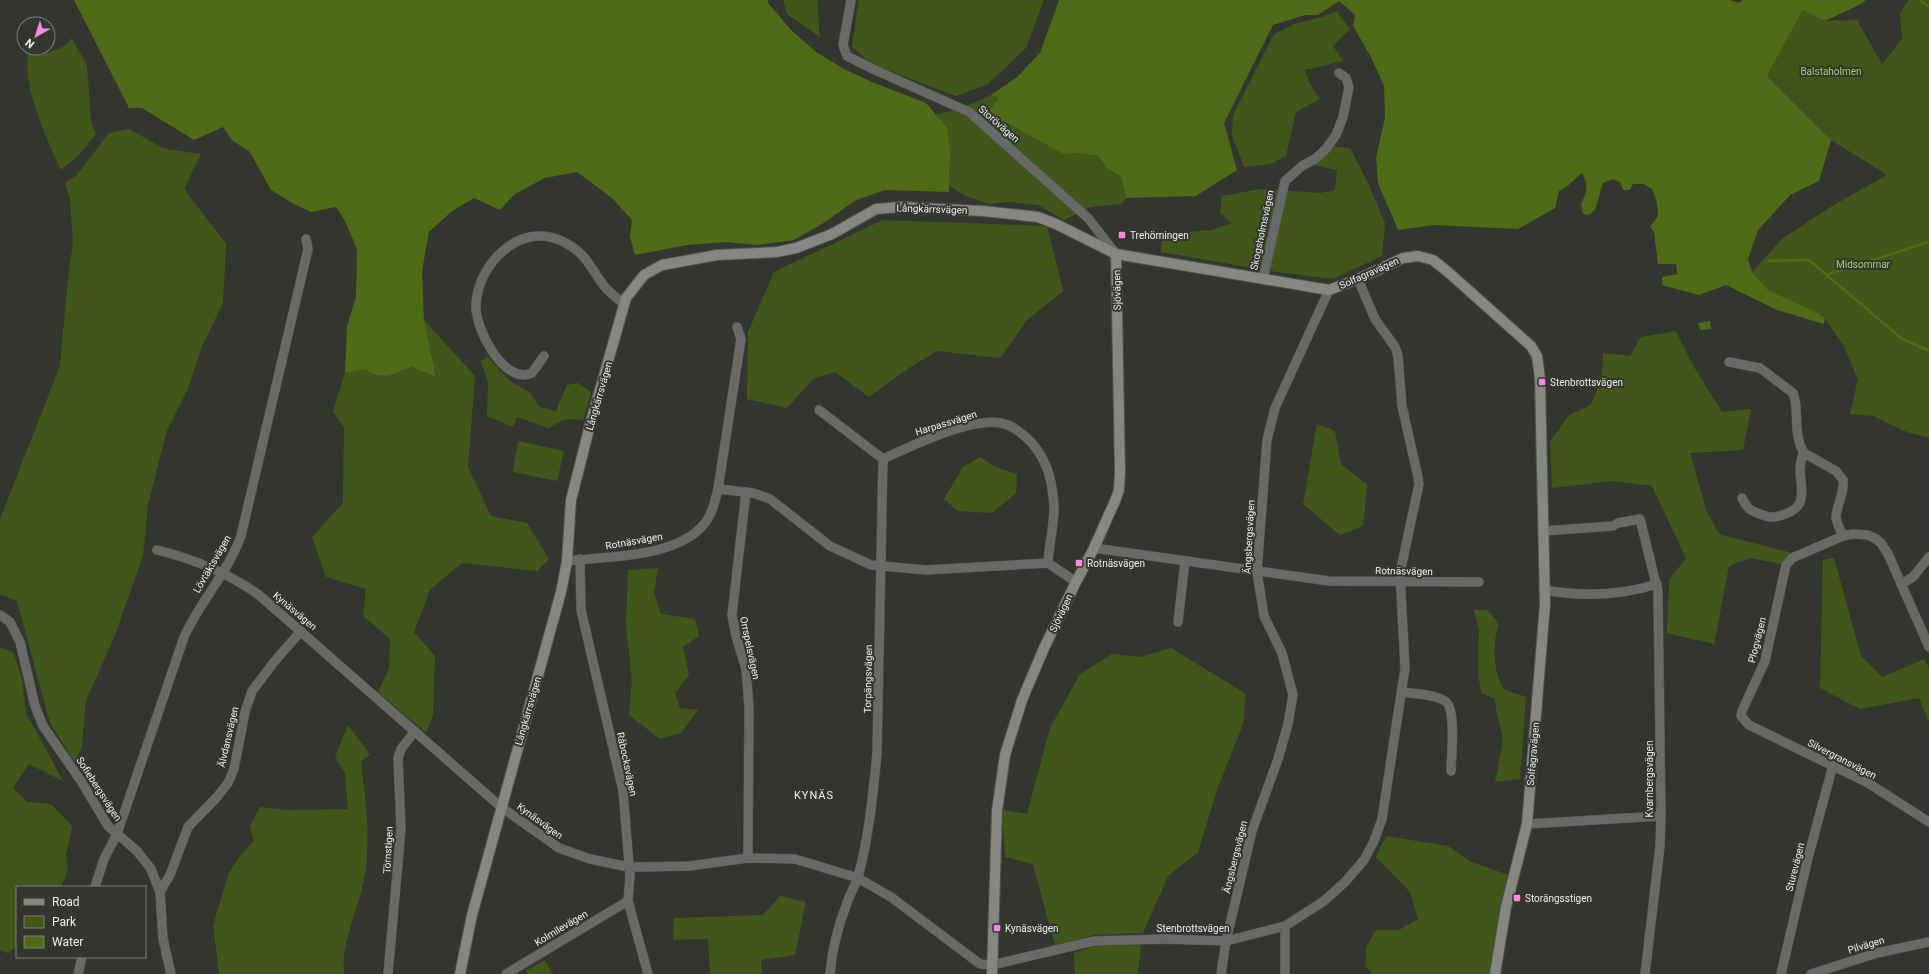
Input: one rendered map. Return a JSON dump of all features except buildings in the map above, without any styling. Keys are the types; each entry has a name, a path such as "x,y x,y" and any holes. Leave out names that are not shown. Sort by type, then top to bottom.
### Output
{"street":[{"name":"Storövägen","path":"851,0 843,45 848,56 873,69 969,112 1088,218 1116,254"},
{"name":"Skogsholmsvägen","path":"1263,279 1285,181 1302,166 1315,159 1326,149 1336,135 1343,117 1349,87 1346,78 1339,73"},
{"name":"Långkärrsvägen","path":"460,974 472,915 562,592 567,561 571,500 590,425 626,298 635,285 644,276 662,265 717,255 777,252 796,248 832,234 876,209 900,207 983,211 1038,217 1090,241"},
{"path":"544,356 532,373 522,375 511,371 495,354 480,329 477,319 476,304 482,282 492,265 507,248 517,240 538,235 556,239 572,247 591,265 609,292 625,305"},
{"name":"Lövtäktsvägen","path":"95,886 104,859 116,834 184,637 190,624 237,546 241,536 308,249 306,239"},
{"name":"Solfagravägen","path":"1090,241 1116,254 1329,290 1358,279 1403,258 1418,256 1433,260 1496,313 1531,346 1537,356 1540,379 1545,604 1527,824 1506,907 1495,974"},
{"name":"Sjövägen","path":"992,970 997,811 1005,755 1022,700 1076,582 1094,548 1119,490 1120,472 1116,254"},
{"name":"Stenbrottsvägen","path":"992,970 1094,941 1165,939 1226,940 1285,926 1324,901 1345,882 1364,860 1374,841 1382,819 1402,692 1405,668 1399,582 1402,561 1419,484 1402,406 1398,356 1395,347 1375,319 1358,279"},
{"name":"Ängsbergsvägen","path":"1221,974 1226,940 1252,831 1278,759 1288,724 1293,695 1282,653 1264,616 1257,572 1267,440 1275,408 1329,290"},
{"path":"737,327 741,339 718,489 746,492 763,496 775,501 810,532 840,552 862,562 881,567 926,570 1048,563 1076,582"},
{"path":"1729,362 1760,368 1792,392 1795,397 1796,426 1800,447 1804,453 1836,471 1843,480 1842,500 1837,509 1836,520 1844,536 1859,534 1868,535 1881,543 1888,554 1929,647"},
{"path":"819,410 883,459"},
{"name":"Harpassvägen","path":"883,459 914,444 970,426 994,422 1013,428 1030,441 1040,453 1049,472 1054,508 1048,563"},
{"path":"1742,498 1750,510 1772,518 1790,513 1798,504 1803,491 1799,465 1804,453"},
{"name":"Torpängsvägen","path":"830,974 832,950 847,902 858,878 872,800 877,753 883,459"},
{"name":"Rotnäsvägen","path":"567,561 626,555 659,549 678,543 695,533 705,523 715,502 718,489"},
{"name":"Orrspelsvägen","path":"746,492 732,615 736,636 746,669 749,708 748,858"},
{"path":"1543,531 1613,526 1618,523 1640,519 1657,584 1625,592 1601,595 1569,595 1544,590"},
{"name":"Plogvägen","path":"1743,720 1742,711 1765,661 1783,576 1788,562 1844,536"},
{"name":"Rotnäsvägen","path":"1094,548 1185,562 1329,581 1478,582"},
{"name":"Kynäsvägen","path":"157,550 185,557 222,572 259,595 501,807 559,848 590,859 629,867 658,868 689,866 748,858 795,859 858,878 891,897 980,964 992,970"},
{"path":"1901,584 1913,577 1929,557"},
{"name":"Råbocksvägen","path":"580,559 581,610 623,791 629,867 628,901 648,974"},
{"path":"1178,622 1185,562"},
{"name":"Kvarnbergsvägen","path":"1645,974 1660,846 1661,816 1657,584"},
{"name":"Sofiebergsvägen","path":"0,615 10,622 20,642 35,706 43,726 81,781 108,826 144,859 151,870 160,892 163,939 171,974"},
{"name":"Älvdansvägen","path":"160,892 170,875 188,827 217,797 228,783 234,769 244,712 252,691 274,662 301,631"},
{"path":"1402,692 1441,699 1450,705 1452,715 1451,771"},
{"name":"Silvergransvägen","path":"1743,720 1749,725 1868,783 1929,822"},
{"name":"Törnstigen","path":"388,974 401,834 398,758 401,749 415,732"},
{"name":"Sturevägen","path":"1781,974 1808,858 1833,765"},
{"path":"1527,824 1661,816"},
{"name":"Kolmilevägen","path":"506,974 628,901"},
{"path":"1285,926 1285,974"},
{"name":"Pilvägen","path":"1811,974 1877,953 1929,942"},
{"path":"78,974 82,958"}],"green space":[{"path":"783,0 817,0 820,37 787,14"},
{"path":"859,0 1044,0 1026,48 988,84 956,96 872,64 852,47"},
{"name":"Midsommar","path":"1909,0 1929,0 1929,438 1907,432 1873,416 1850,414 1858,379 1843,345 1825,318 1814,311 1768,290 1752,272 1782,239 1832,206 1887,175 1831,140 1767,76 1803,10 1825,21 1857,20 1882,64 1902,39 1900,13"},
{"path":"1336,11 1350,29 1333,46 1343,61 1305,70 1310,84 1320,99 1296,112 1286,156 1271,164 1244,167 1232,135 1233,115 1274,34 1297,23 1322,17"},
{"path":"72,38 87,66 91,122 96,134 79,155 61,170 42,127 36,109 28,76 27,61 28,56 56,56 56,50 65,46"},
{"path":"991,95 999,98 996,118 1063,154 1078,153 1098,156 1107,168 1121,177 1126,198 1121,204 1090,207 1064,220 1038,205 1010,202 989,204 963,195 948,184 950,169 936,114 964,107"},
{"path":"129,129 165,149 201,154 184,189 226,244 223,303 202,346 187,391 166,433 148,505 143,555 114,638 86,700 82,746 75,763 50,723 17,601 0,594 0,519 60,366 68,278 73,242 70,200 65,182 76,176 109,133"},
{"path":"1330,146 1350,148 1368,183 1385,223 1382,256 1333,279 1277,272 1161,252 1162,234 1212,230 1232,223 1220,213 1222,196 1261,189 1320,193 1335,190 1337,170 1314,165"},
{"path":"883,220 1047,226 1063,291 1027,320 1000,358 937,351 909,368 869,397 835,372 814,378 787,408 747,399 748,332 774,272"},
{"path":"424,320 475,376 468,467 491,516 527,523 549,559 537,571 462,563 430,590 414,632 435,656 433,715 426,733 378,692 389,669 390,639 363,616 366,589 326,577 312,537 343,503 344,427 333,411 345,373 364,369 376,375 388,376 412,367 436,377"},
{"path":"1676,331 1694,367 1722,412 1751,409 1743,450 1690,453 1707,512 1719,534 1792,553 1781,564 1750,558 1729,566 1714,644 1667,633 1669,580 1686,558 1652,486 1612,481 1552,488 1550,442 1569,415 1591,405 1602,377 1603,353 1630,356 1641,337"},
{"path":"488,357 510,381 530,392 539,407 556,411 567,385 578,383 591,392 583,420 565,419 548,428 517,417 513,427 487,416 488,382 481,361"},
{"path":"1317,424 1335,431 1341,464 1367,485 1363,526 1340,535 1303,504"},
{"path":"518,441 564,451 557,481 513,472"},
{"path":"980,457 995,467 1017,474 1016,493 992,513 958,511 944,499 963,467"},
{"path":"1834,558 1861,656 1882,677 1924,659 1929,668 1929,722 1919,698 1860,709 1820,688 1823,560"},
{"path":"658,568 654,592 661,614 695,619 699,636 683,647 689,675 675,693 680,708 698,710 681,733 660,739 629,715 632,681 626,624 628,570"},
{"path":"1474,610 1487,610 1498,622 1494,656 1499,680 1503,689 1526,697 1520,779 1495,782 1503,740 1494,699 1482,693 1478,676 1479,629"},
{"path":"0,648 13,652 22,678 26,713 63,781 29,764 13,788 27,802 51,804 72,826 66,855 68,870 61,886 16,886 16,948 7,953 0,950"},
{"path":"1171,648 1246,694 1243,724 1218,787 1198,852 1168,876 1143,933 1094,935 1055,946 1033,864 1005,857 1002,810 1027,814 1050,728 1080,674 1112,654 1140,657"},
{"path":"348,725 370,755 361,761 368,835 366,864 361,891 347,938 344,974 219,974 213,925 229,873 240,856 254,841 250,826 260,807 288,810 348,809 345,773 335,757"},
{"path":"1386,836 1448,846 1469,861 1511,876 1489,974 1373,974 1365,966 1367,946 1376,930 1399,930 1418,919 1410,892 1376,857"},
{"path":"780,896 806,902 795,955 761,960 762,974 710,974 708,939 673,940 674,918 763,915"},
{"path":"1141,945 1138,974 1075,974 1074,953 1095,946"},
{"path":"545,960 553,974 528,974 526,971"}],"water":[{"path":"74,0 768,0 768,3 791,30 816,52 844,69 872,82 926,103 947,128 950,150 949,192 885,190 856,200 822,224 794,240 756,245 726,242 687,245 635,255 630,237 632,220 612,198 577,172 545,178 515,194 500,210 474,198 452,211 429,232 422,271 424,320 436,377 412,367 388,376 376,375 364,369 345,373 347,326 356,297 357,249 345,221 336,207 311,212 271,190 250,152 232,140 223,127 194,140 142,108 129,108"},
{"path":"1059,0 1729,0 1739,3 1743,0 1866,0 1861,4 1825,21 1803,10 1767,76 1831,140 1819,181 1790,195 1758,230 1748,259 1752,272 1768,290 1814,311 1825,318 1824,324 1777,310 1726,285 1699,295 1662,285 1662,277 1677,274 1676,264 1658,264 1654,232 1650,227 1658,216 1657,203 1652,189 1644,184 1633,184 1630,190 1623,190 1620,182 1613,179 1603,183 1595,210 1589,215 1583,214 1581,204 1586,192 1586,181 1582,173 1569,185 1559,191 1555,208 1518,229 1434,225 1398,230 1378,183 1376,158 1385,118 1384,86 1371,57 1353,26 1355,15 1339,1 1318,15 1305,15 1273,25 1224,123 1237,170 1196,196 1126,198 1121,177 1107,168 1098,156 1078,153 1063,154 996,118 990,110 999,98 991,95 1017,77 1040,53"},
{"path":"1710,321 1711,329 1700,330 1698,323"}],"waterway":[{"path":"1920,0 1929,7"},
{"path":"1826,275 1929,242"},
{"path":"1768,261 1809,260 1901,338 1929,351"}],"place":[{"name":"Trehörningen","path":"1122,235"},
{"name":"Stenbrottsvägen","path":"1542,382"},
{"name":"Rotnäsvägen","path":"1079,563"},
{"name":"Storängsstigen","path":"1517,898"},
{"name":"Kynäsvägen","path":"997,928"}],"district":[{"name":"KYNÄS","path":"814,795"}],"park label":[{"name":"Balstaholmen","path":"1831,71"}]}
